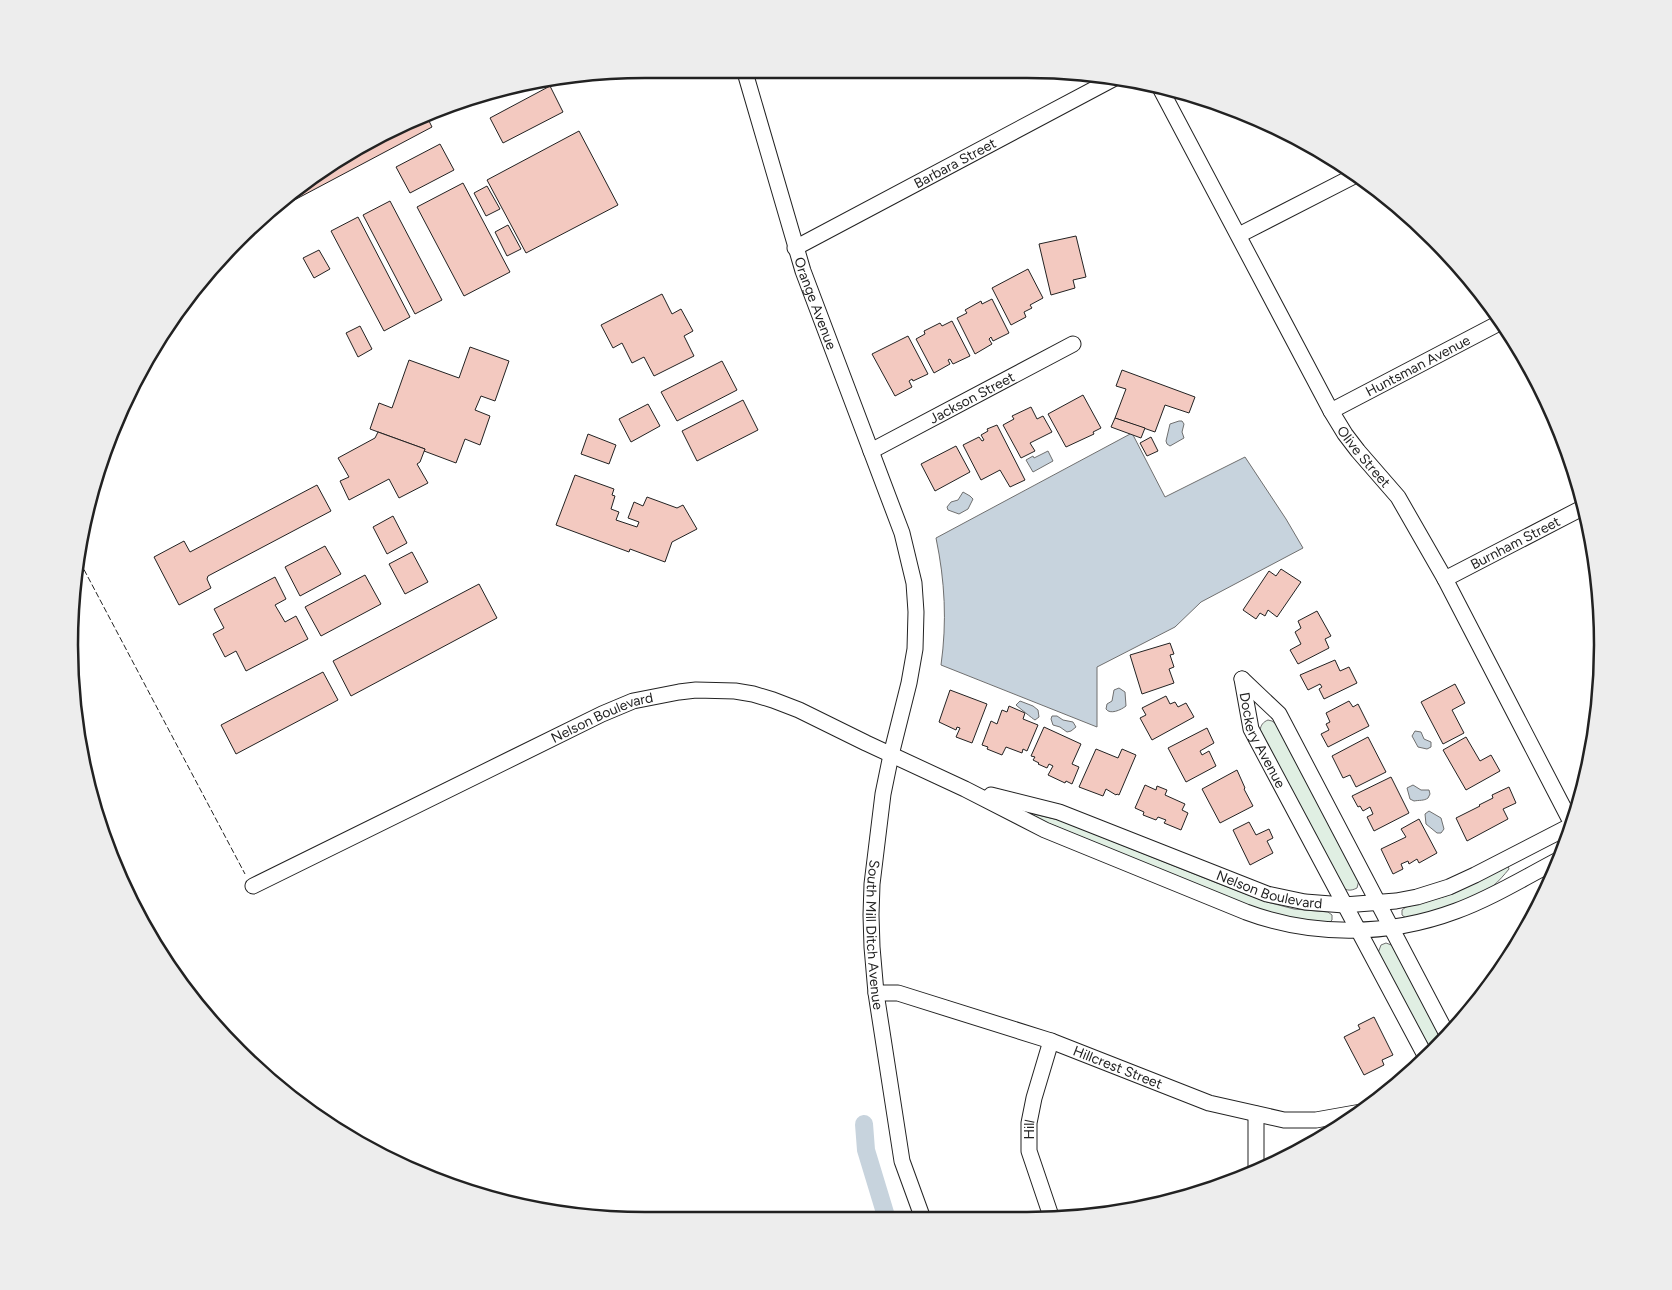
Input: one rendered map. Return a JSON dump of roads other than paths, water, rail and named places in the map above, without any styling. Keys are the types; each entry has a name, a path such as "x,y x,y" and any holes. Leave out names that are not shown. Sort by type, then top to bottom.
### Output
{"street":[{"name":"Orange Avenue","path":"747,78 802,271 902,533"},
{"name":"Barbara Street","path":"795,248 1106,83"},
{"name":"Olive Street","path":"1163,94 1331,411 1358,451 1398,497 1445,579 1567,816"},
{"path":"1239,235 1349,178"},
{"name":"Huntsman Avenue","path":"1331,411 1495,325"},
{"name":"Jackson Street","path":"871,451 1073,344"},
{"name":"Burnham Street","path":"1445,579 1578,510"},
{"name":"South Mill Ditch Avenue","path":"902,533 914,583 915,650 884,794 872,884 872,946 876,993 902,1161 921,1212"},
{"name":"Dockery Avenue","path":"1423,1051 1251,729 1242,679 1279,714 1444,1029"},
{"name":"Nelson Boulevard","path":"253,886 602,714 633,701 696,690 754,694 799,710 965,789 1045,830 1260,918 1309,928 1358,930 1392,928 1456,911 1484,899 1550,864"},
{"name":"Nelson Boulevard","path":"965,789 1059,812 1267,894 1305,902 1344,905 1379,904 1417,897 1449,887 1563,830"},
{"name":"Hillcrest Street","path":"876,993 898,993 1051,1042 1209,1103 1284,1120 1316,1120 1345,1115"},
{"name":"Hill","path":"1049,1211 1029,1151 1029,1123 1034,1098 1051,1042"},
{"path":"1256,1114 1256,1164"}],"waterway":[{"path":"864,1124 866,1150 885,1212"}]}
